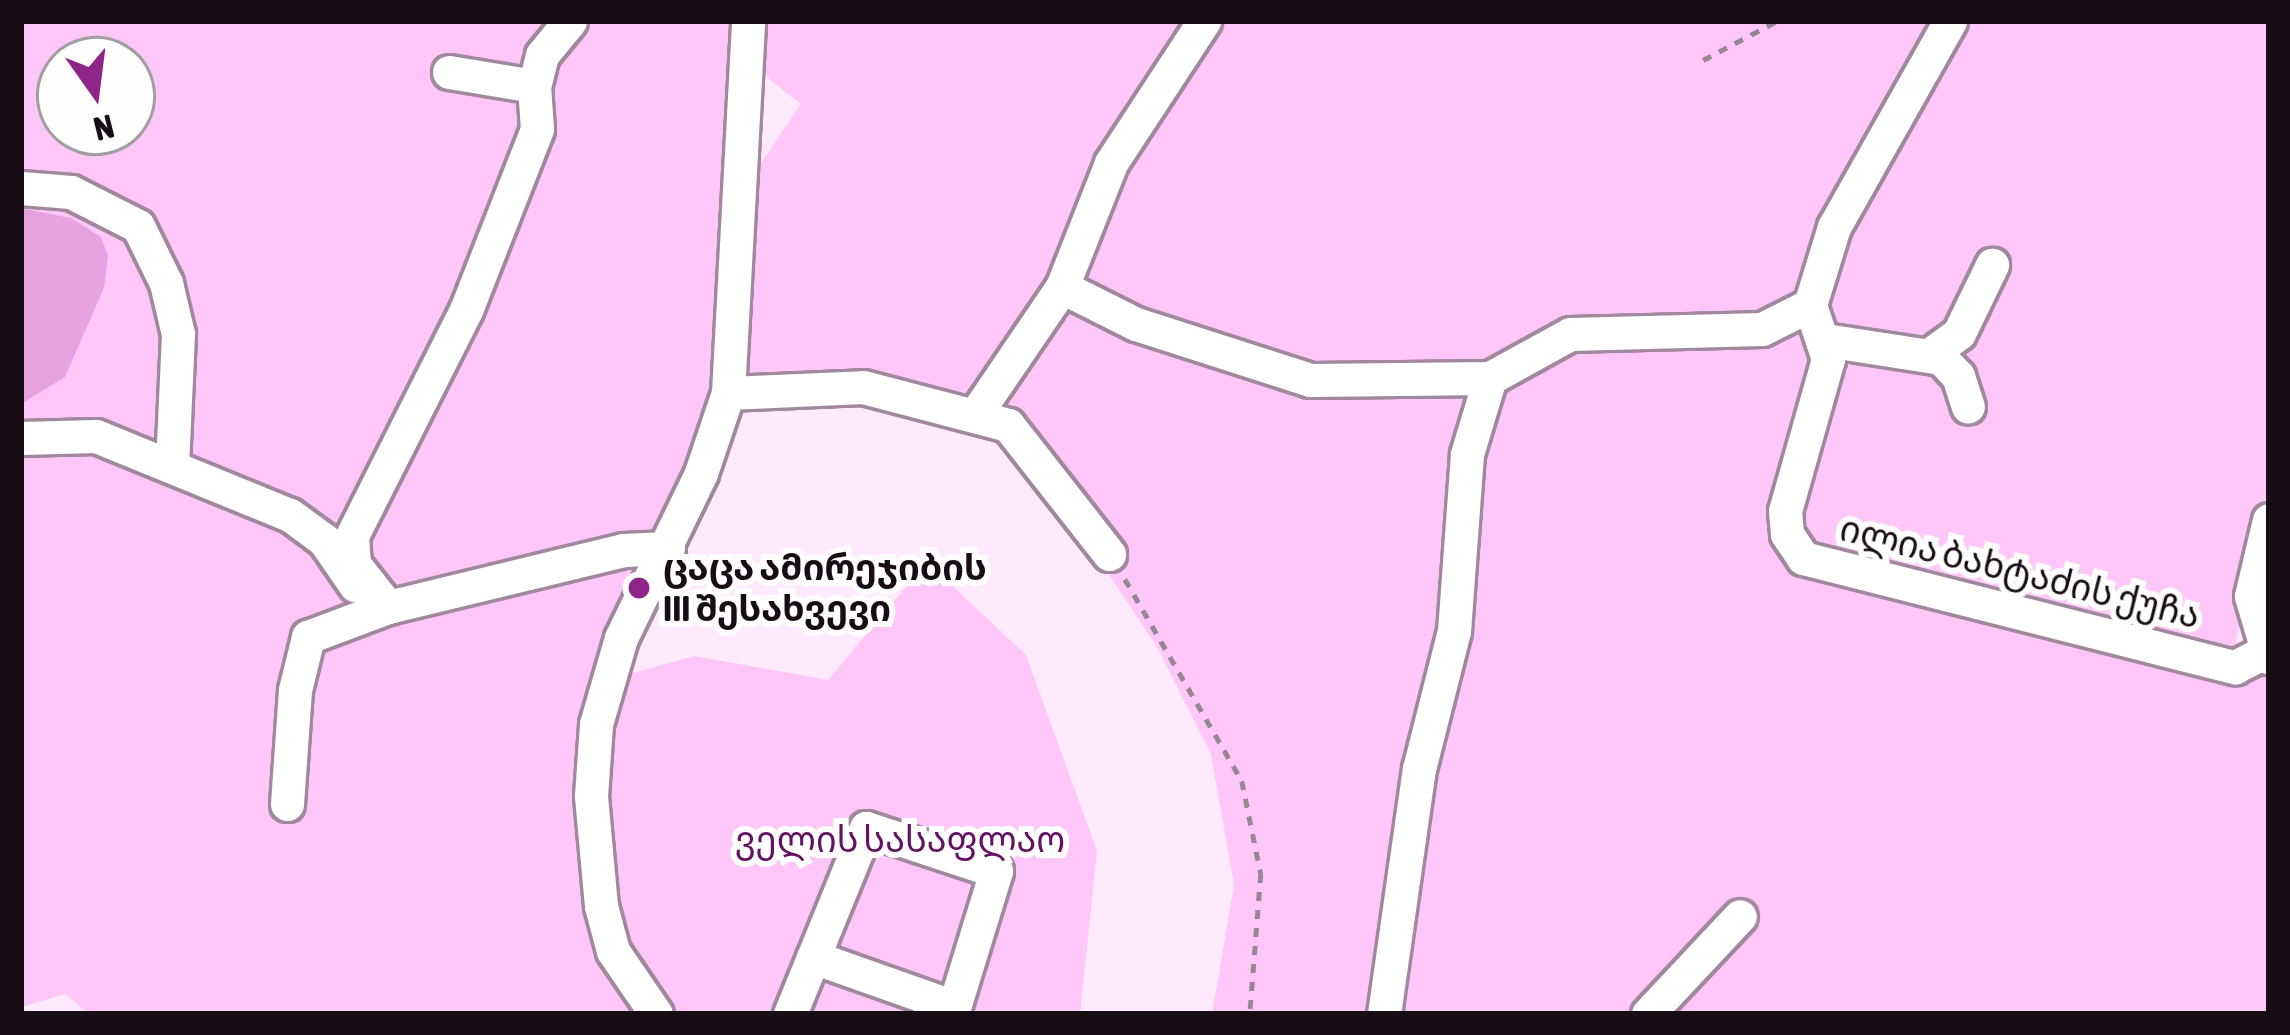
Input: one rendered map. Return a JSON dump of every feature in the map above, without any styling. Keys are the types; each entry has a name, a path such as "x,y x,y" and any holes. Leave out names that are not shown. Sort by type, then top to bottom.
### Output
{"street":[{"path":"388,607 354,563 352,536 466,310 538,129 534,86 542,55 570,21"},
{"path":"661,1011 613,952 591,796 596,724 621,638 668,548 728,393 748,21"},
{"path":"977,412 1009,354 1062,287 1112,163 1204,21"},
{"path":"1950,21 1834,227 1810,305 1826,340 1929,355 1958,376 1968,406"},
{"path":"449,72 534,86"},
{"path":"21,188 71,192 138,226 166,283 178,334 181,399 172,464"},
{"path":"1929,355 1960,333 1992,265"},
{"path":"1062,287 1136,324 1310,380 1490,378 1570,334 1762,329 1810,305"},
{"name":"ილია ბახტაძის ქუჩა","path":"1826,340 1818,407 1785,511 1787,534 1803,558 2236,667 2267,655 2251,596 2269,520"},
{"path":"1384,1014 1419,769 1454,631 1467,454 1490,378"},
{"path":"728,393 863,387 977,412 1008,425 1109,554"},
{"path":"21,438 96,436 290,515 324,540 366,596 388,607"},
{"path":"287,804 295,690 308,637 388,607 623,550 668,548"},
{"path":"790,1014 813,957 866,829 995,872 953,1010 813,957"},
{"path":"1648,1014 1740,916"}],"path":[{"path":"1703,61 1777,21"},
{"path":"1109,554 1242,781 1261,874 1250,1014"}],"green space":[{"path":"21,21 560,21 523,62 530,128 452,323 346,527 376,601 326,616 309,666 321,641 608,561 636,571 586,738 580,856 601,952 640,1014 89,1014 65,994 21,1007 21,404 65,376 104,288 71,218 21,208"},
{"path":"580,21 738,21 715,414 663,535 386,590 360,554 547,74"},
{"path":"759,21 1193,21 1054,281 980,388 962,397 744,378 747,206 760,165 801,104 769,79 757,56"},
{"path":"1209,21 1937,21 1797,301 1768,315 1639,315 1549,328 1478,362 1317,373 1150,317 1074,279 1120,174"},
{"path":"1962,21 2269,21 2269,478 2233,656 1815,551 1797,521 1820,296 1844,225"},
{"path":"1077,306 1193,353 1472,383 1466,517 1498,404 1517,376 1556,349 1805,328 1818,348 1781,539 2258,666 2269,678 2269,1014 1212,1014 1234,885 1211,754 1157,647 998,407 1060,307"},
{"name":"ველის სასაფლაო","path":"927,562 1026,655 1097,851 1080,1014 674,1014 634,970 614,895 607,820 622,676 695,656 828,680"}],"shaded area":[{"path":"21,208 71,218 101,237 108,256 104,288 65,377 21,404"}],"place":[{"name":"ცაცა ამირეჯიბის III შესახვევი","path":"639,588"}]}
